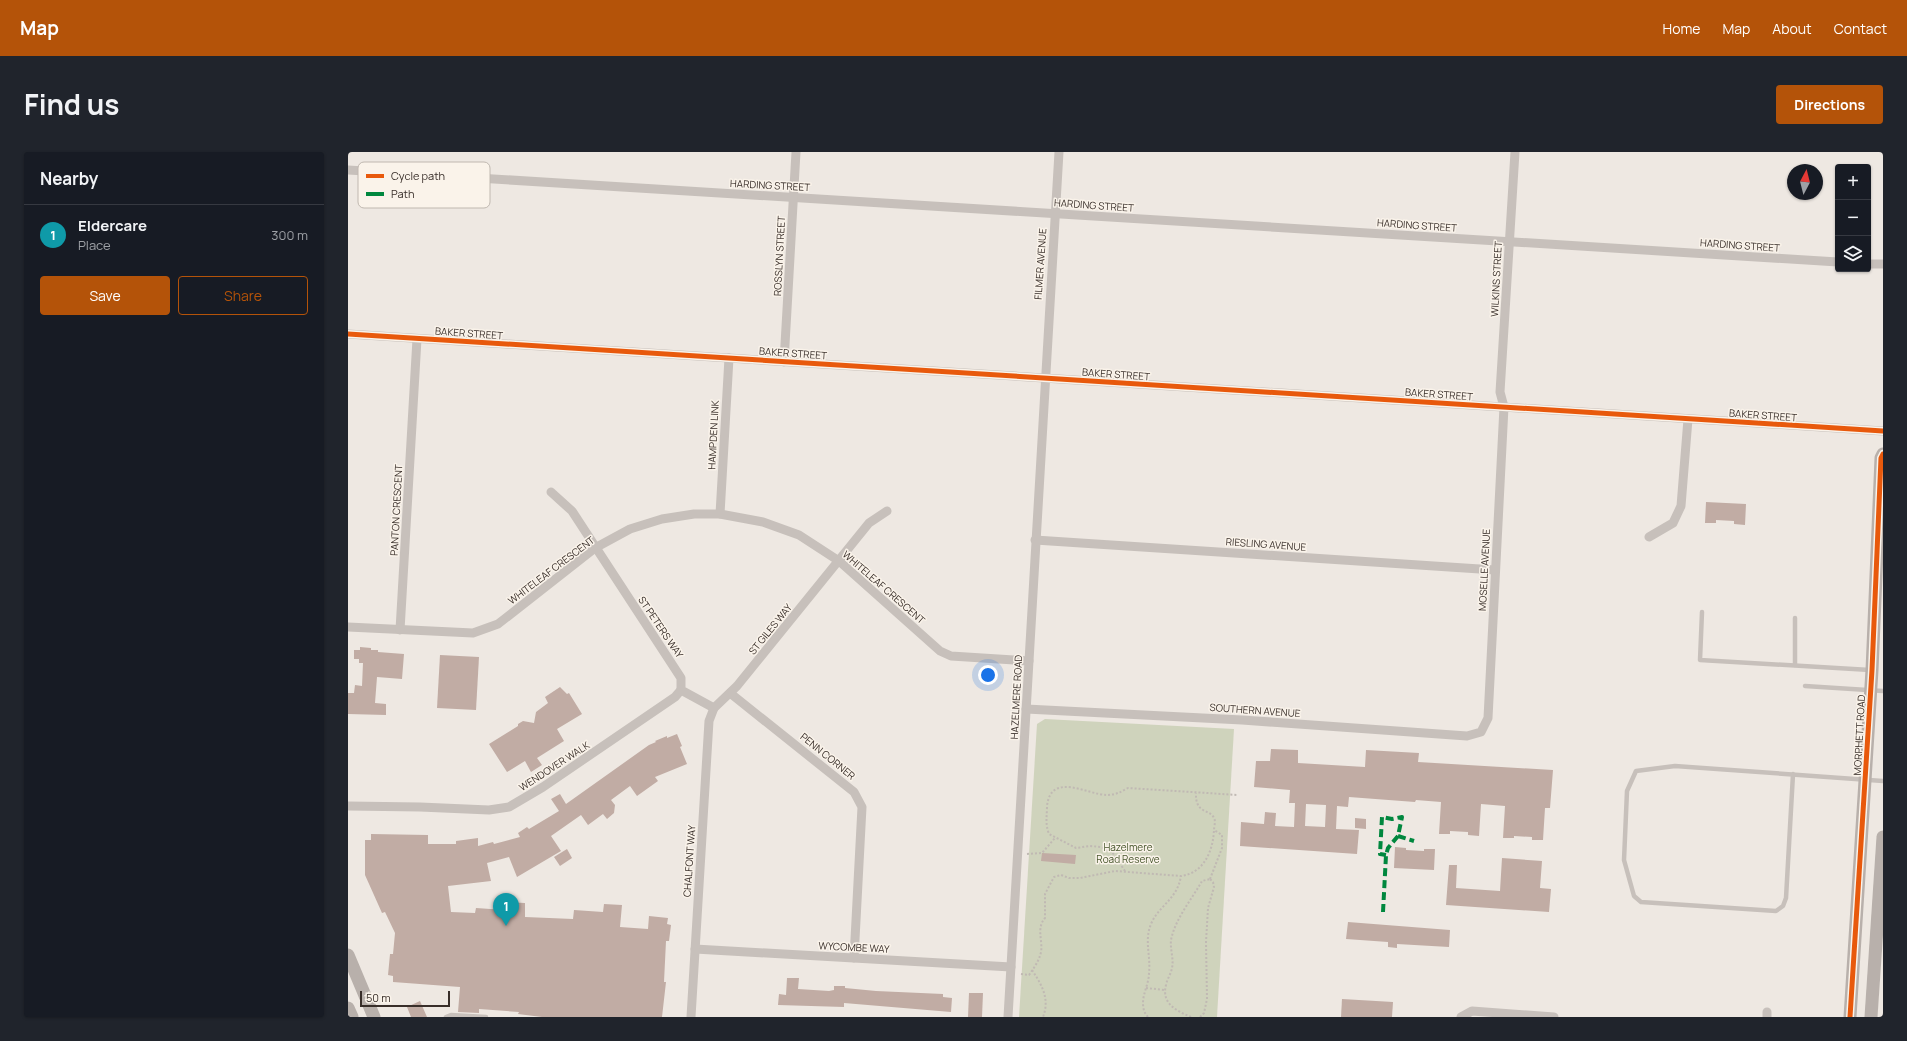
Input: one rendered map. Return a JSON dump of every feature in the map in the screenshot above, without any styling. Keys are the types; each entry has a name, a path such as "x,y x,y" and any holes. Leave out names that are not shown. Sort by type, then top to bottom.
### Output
{"main road":[{"name":"MORPHETT ROAD","path":"1850,1017 1866,778 1877,691 1872,670 1880,580 1881,458 1883,454"},
{"path":"1871,1017 1883,836"},
{"path":"348,955 374,1017"},
{"path":"348,1008 352,1017"}],"street":[{"name":"ROSSLYN STREET","path":"784,362 796,152"},
{"name":"FILMER AVENUE","path":"1044,378 1059,152"},
{"name":"WILKINS STREET","path":"1504,407 1500,392 1515,152"},
{"name":"HARDING STREET","path":"348,170 358,171"},
{"name":"HARDING STREET","path":"490,179 1835,262"},
{"path":"1871,264 1883,264"},
{"name":"BAKER STREET","path":"348,334 1883,431"},
{"name":"PANTON CRESCENT","path":"400,630 417,339"},
{"name":"HAMPDEN LINK","path":"720,514 729,358"},
{"name":"HAZELMERE ROAD","path":"1008,1017 1044,378"},
{"name":"MOSELLE AVENUE","path":"1481,732 1488,718 1504,407"},
{"path":"1649,537 1673,523 1681,506 1688,419"},
{"name":"ST PETERS WAY","path":"551,492 572,511 681,678 681,690"},
{"name":"ST GILES WAY","path":"714,708 730,693 869,523 887,511"},
{"name":"WHITELEAF CRESCENT","path":"400,630 472,633 498,624 595,548 630,529 662,519 694,514 720,514 763,522 799,535 839,561 940,651 951,656 1029,661"},
{"name":"RIESLING AVENUE","path":"1035,540 1495,570"},
{"path":"348,627 400,630"},
{"path":"681,690 714,708"},
{"name":"WENDOVER WALK","path":"348,806 488,810 509,806 543,787 675,697 681,690"},
{"name":"PENN CORNER","path":"730,693 854,792 862,807 854,958"},
{"name":"CHALFONT WAY","path":"691,1017 709,720 714,708"},
{"name":"SOUTHERN AVENUE","path":"1026,709 1242,720 1467,736 1481,732"},
{"name":"WYCOMBE WAY","path":"695,949 854,958 1011,970"},
{"path":"1461,1017 1472,1011 1554,1017"}],"lane":[{"path":"1702,612 1700,660 1872,670"},
{"path":"1795,618 1795,665"},
{"path":"1805,686 1877,691"},
{"path":"1793,774 1786,898 1783,906 1776,911 1641,902 1634,896 1624,860 1627,791 1636,771 1675,766 1866,778 1883,781"},
{"path":"446,1017 452,1015 486,1017"}],"path":[{"path":"1125,871 1112,852 1101,847 1090,846 1076,848 1048,834 1048,802 1052,792 1062,787 1074,787 1108,795 1120,793 1128,788 1238,795"},
{"path":"1011,970 1029,975 1041,952 1041,922 1045,918 1046,894 1054,877 1061,875 1069,878 1080,878 1115,871 1181,876 1192,874 1209,856 1213,844 1214,830 1214,818 1200,807 1196,798 1196,792"},
{"path":"1210,879 1222,848 1222,835 1214,830"},
{"path":"1018,853 1042,853 1055,838"},
{"path":"1148,1017 1144,1010 1143,1002 1149,974 1147,937 1151,924 1157,913 1174,896 1180,886 1181,876"},
{"path":"1191,1017 1171,1007 1167,1001 1165,990 1172,968 1170,945 1174,929 1202,881 1210,879"},
{"path":"1200,1017 1204,1013 1207,999 1206,942 1208,908 1214,887 1213,882 1210,879"},
{"path":"1032,970 1045,993 1047,1003 1043,1017"},
{"path":"1146,988 1165,990"}],"green space":[{"name":"Hazelmere Road Reserve","path":"1045,719 1234,729 1217,1017 1019,1017 1037,724"}],"building":[{"path":"1706,502 1746,504 1745,525 1734,524 1734,521 1716,520 1716,523 1705,523"},
{"path":"360,647 371,648 371,650 378,650 378,652 404,654 402,679 377,677 375,703 386,704 386,715 348,714 348,693 354,693 355,685 362,686 363,663 359,663 359,659 354,659 354,650 360,650"},
{"path":"440,655 479,657 476,710 437,708"},
{"path":"560,687 567,694 569,693 582,714 557,729 564,741 537,758 542,765 531,772 525,761 507,772 489,744 518,726 518,724 523,721 534,723 536,712 548,703 545,697"},
{"path":"677,734 682,746 680,747 687,764 655,777 658,781 637,796 630,786 611,800 615,805 614,813 607,819 603,814 588,825 581,815 551,836 561,851 517,877 509,857 487,863 491,881 448,886 451,912 475,913 476,908 505,910 505,902 525,903 525,917 573,919 574,910 603,912 604,904 622,905 620,927 648,929 649,916 668,918 667,924 671,925 669,941 666,941 664,982 666,982 662,1017 542,1017 518,1014 519,1012 479,1009 479,1013 458,1012 460,987 393,982 393,976 388,975 390,954 393,954 395,933 385,912 382,913 365,875 365,840 371,840 371,834 428,835 428,844 456,844 456,841 478,838 478,846 493,842 494,844 520,837 518,833 527,827 529,829 559,811 551,799 560,794 566,804 649,745 656,742 655,741"},
{"path":"1271,749 1298,750 1298,763 1365,767 1366,750 1419,753 1418,762 1553,770 1550,808 1545,808 1543,840 1532,840 1532,837 1514,836 1514,838 1503,838 1505,806 1481,804 1479,836 1468,835 1468,832 1450,831 1450,834 1439,834 1441,802 1416,800 1415,802 1349,797 1348,807 1337,806 1336,829 1359,830 1357,854 1240,846 1241,822 1264,824 1265,812 1276,813 1275,826 1294,827 1295,803 1289,803 1290,790 1254,787 1256,761 1270,761","holes":["1306,804 1326,805 1325,827 1305,826"]},
{"path":"1355,818 1366,819 1366,829 1355,828"},
{"path":"1395,847 1406,848 1406,850 1424,851 1424,849 1435,849 1434,870 1394,868"},
{"path":"567,849 572,858 560,866 554,857"},
{"path":"1042,853 1076,855 1075,864 1041,861"},
{"path":"1502,858 1542,861 1540,888 1551,889 1549,912 1446,905 1449,865 1457,865 1456,888 1500,891"},
{"path":"1348,922 1450,930 1449,947 1397,944 1397,948 1388,947 1388,942 1346,939"},
{"path":"787,978 799,978 798,989 829,991 834,990 834,986 845,986 845,988 876,991 943,994 943,997 952,998 951,1012 844,1003 844,1007 778,1005 779,994 786,995"},
{"path":"969,993 983,993 982,1017 968,1017"},
{"path":"1342,999 1393,1002 1392,1017 1341,1017"},
{"path":"420,1001 427,1017 411,1017 407,1007"}],"marked path":[{"path":"1383,912 1386,855 1388,848 1398,836 1402,817 1392,819 1382,817 1380,854 1386,855"},
{"path":"1398,836 1414,841"}],"cycle path":[{"path":"348,334 1883,431"},
{"path":"1850,1017 1872,670 1881,458 1883,454"}],"place":[{"name":"Eldercare","path":"506,926"}]}
